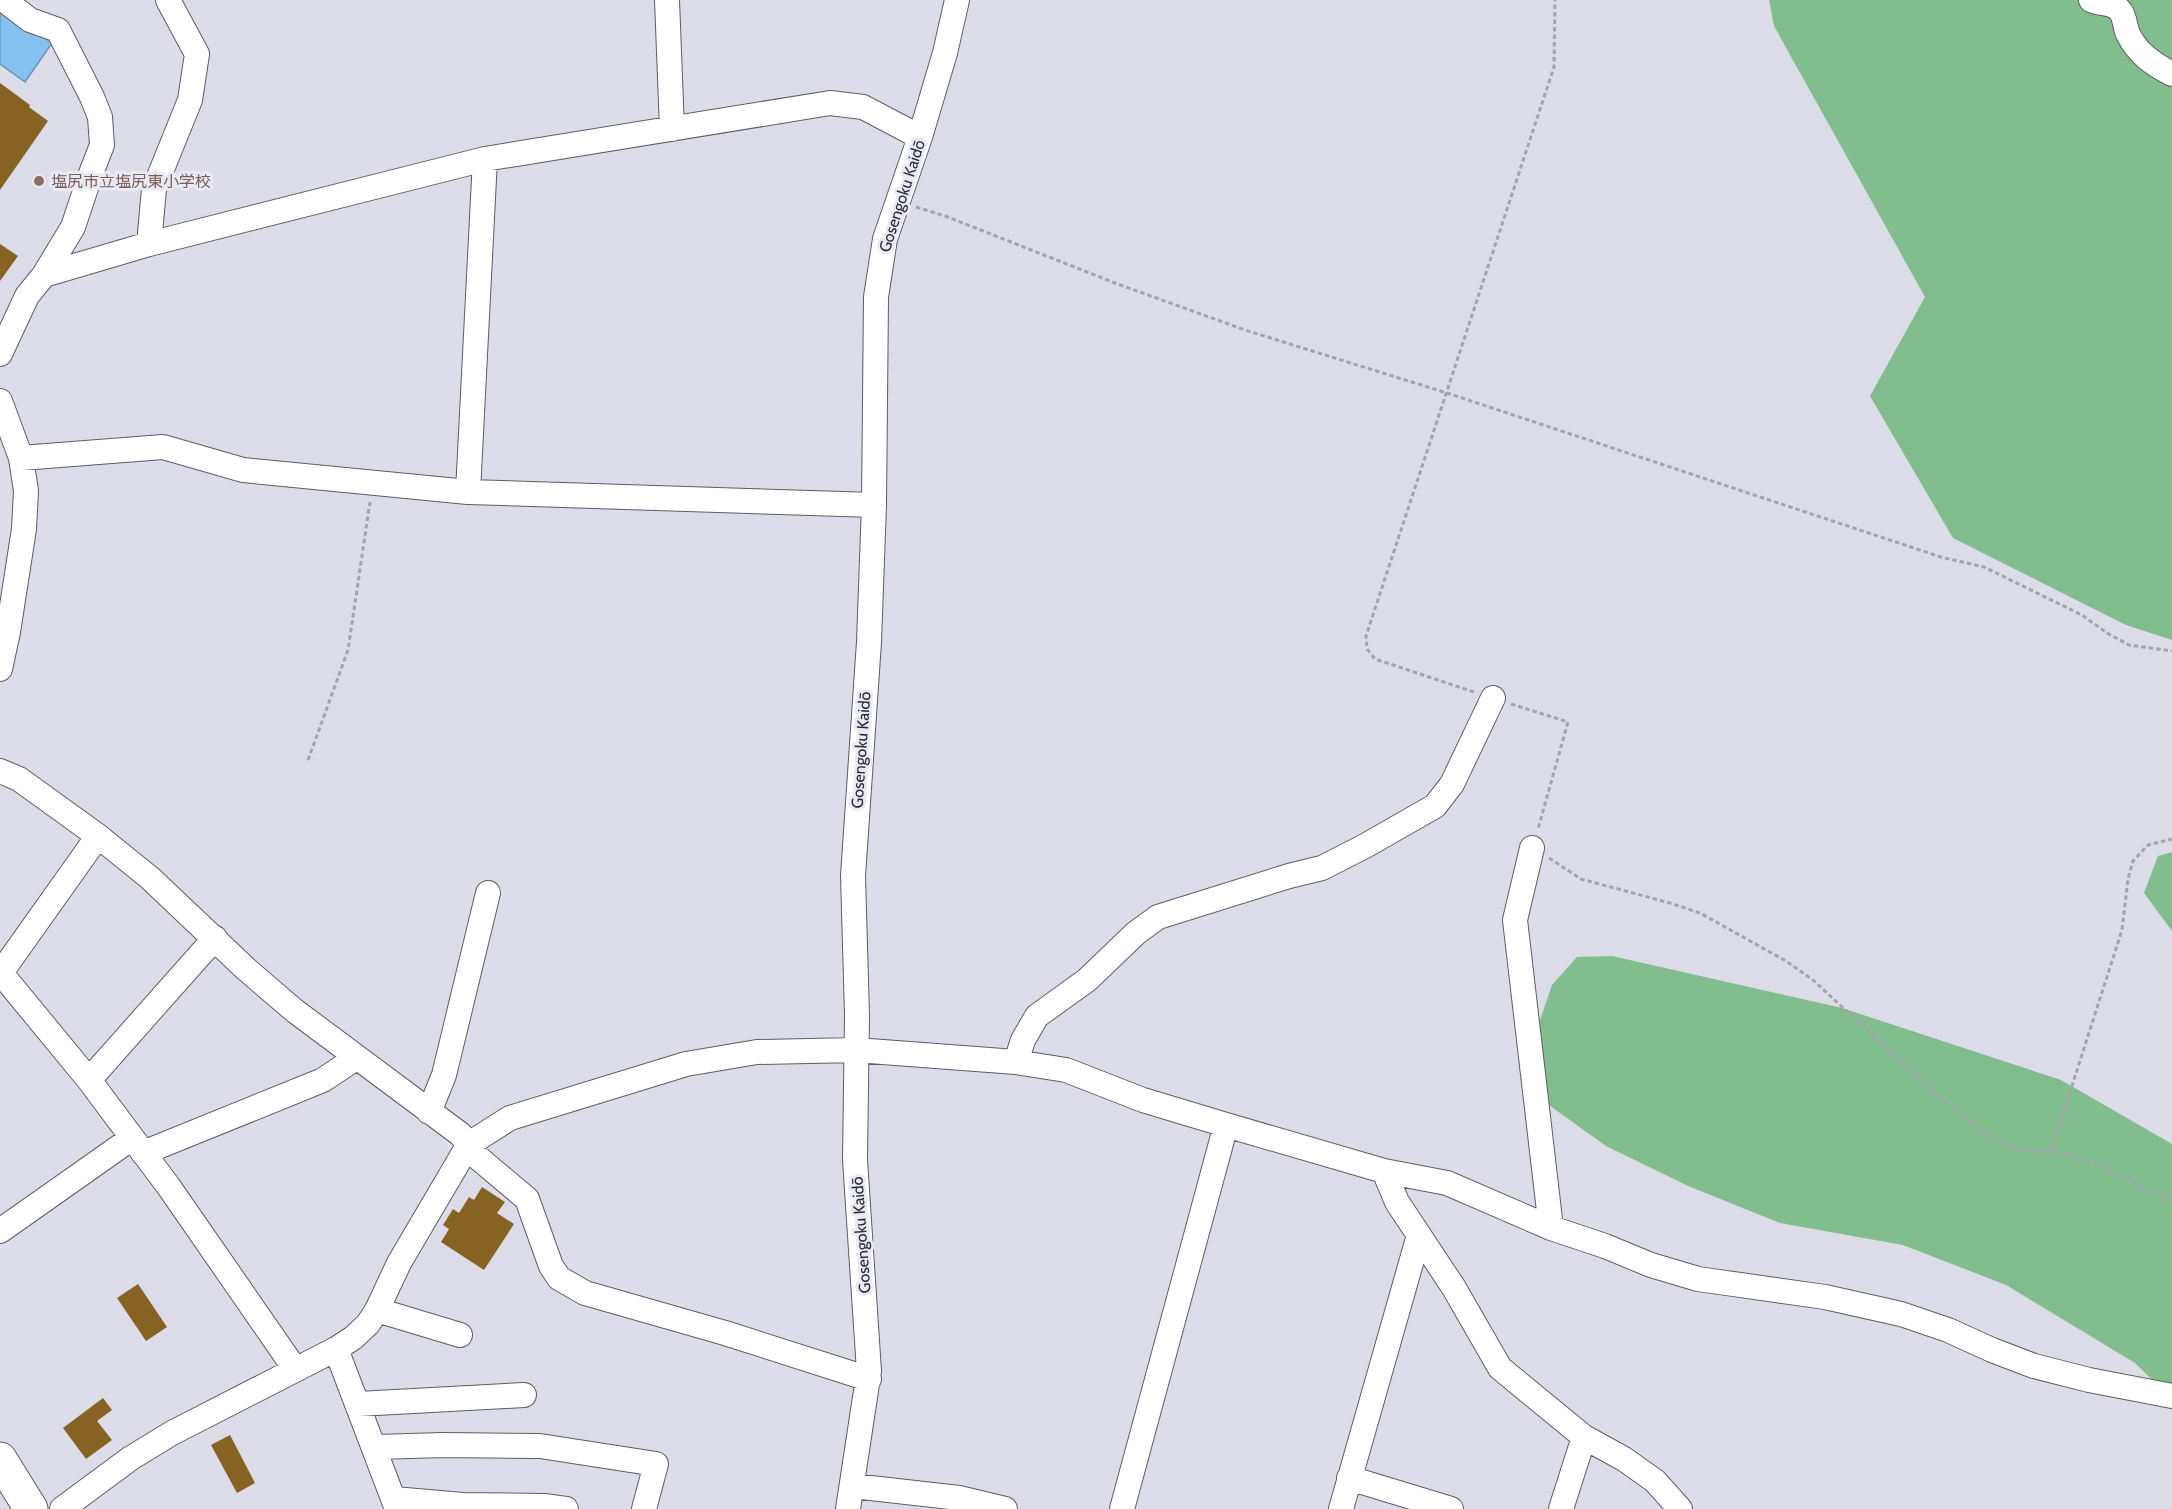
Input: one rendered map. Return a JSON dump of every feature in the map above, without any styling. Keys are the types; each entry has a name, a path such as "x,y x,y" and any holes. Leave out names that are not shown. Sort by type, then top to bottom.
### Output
{"highway":[{"path":"0,1459 31,1509"}],"street":[{"path":"0,354 27,296 44,275 73,227 102,145 100,117 58,30 30,20 4,0"},
{"path":"149,244 154,189 190,100 197,54 168,0"},
{"path":"667,0 672,129"},
{"name":"Gosengoku Kaidō","path":"848,1509 869,1379 855,1160 857,1015 853,876 874,505 876,297 885,239 920,137 945,53 957,0"},
{"path":"2091,0 2097,3 2110,3 2120,11 2129,36 2142,56 2172,74"},
{"path":"44,275 149,244 485,159 830,103 863,107 920,137"},
{"path":"468,492 485,159"},
{"path":"0,401 21,458 26,491 24,529 0,669"},
{"path":"21,458 163,447 243,470 468,492 874,505"},
{"path":"1016,1062 1023,1040 1038,1016 1087,980 1136,933 1158,917 1322,868 1435,806 1452,784 1493,698"},
{"path":"0,771 19,779 98,836 150,878 246,969 295,1011 460,1134 476,1156 526,1199 551,1266 559,1278 585,1293 725,1333 869,1379"},
{"path":"98,836 1,973 89,1080 295,1369"},
{"path":"1532,848 1515,920 1551,1228"},
{"path":"429,1112 444,1075 488,893"},
{"path":"89,1080 214,938"},
{"path":"62,1509 131,1458 172,1432 336,1349 353,1338 368,1324 399,1263 469,1144 510,1118 686,1064 757,1052 856,1050 1016,1062 1066,1070 1143,1100 1226,1125 1384,1171 1447,1183 1551,1228 1605,1246 1651,1265 1698,1279 1825,1297 1901,1314 1948,1330 2034,1366 2089,1380 2172,1396"},
{"path":"0,1231 138,1146 322,1080 356,1058"},
{"path":"1122,1509 1226,1125"},
{"path":"1384,1171 1397,1202 1454,1288 1500,1368 1584,1437 1624,1459 1655,1481 1680,1509"},
{"path":"1341,1509 1419,1235"},
{"path":"376,1310 460,1335"},
{"path":"336,1349 395,1504 544,1506 566,1509"},
{"path":"358,1404 524,1395"},
{"path":"1562,1509 1584,1437"},
{"path":"375,1447 540,1446 656,1464 644,1509"},
{"path":"1349,1478 1451,1509"},
{"path":"853,1486 959,1498 1005,1509"}],"path":[{"path":"1555,0 1554,67 1366,636 1367,649 1375,659 1568,722 1532,848 1581,879 1700,913 1786,962 1813,980 1933,1092 1992,1138 2017,1149 2035,1152 2050,1151 2101,1166 2172,1202"},
{"path":"897,201 945,216 1115,283 1245,330 1447,393 1941,557 1984,567 2082,615 2129,645 2172,651"},
{"path":"308,760 348,650 373,483"},
{"path":"2050,1151 2122,930 2128,879 2133,861 2148,845 2172,839"}],"green space":[{"path":"1769,0 2172,0 2172,640 2126,625 1953,538 1870,396 1925,297 1774,26"},
{"path":"2172,852 2172,931 2144,893 2158,856"},
{"path":"1612,956 1842,1008 2061,1080 2172,1144 2172,1399 2135,1363 2006,1285 1903,1245 1780,1223 1688,1186 1606,1146 1539,1098 1538,1026 1552,985 1577,957"}],"water":[{"path":"0,7 52,43 25,82 0,64"}],"building":[{"path":"0,83 48,121 0,190"},
{"path":"0,244 18,256 0,281"},
{"path":"482,1187 505,1202 497,1213 514,1224 484,1270 441,1242 449,1229 443,1225 453,1209 459,1213 469,1197 474,1200"},
{"path":"138,1284 167,1327 146,1341 117,1298"},
{"path":"103,1398 112,1410 97,1421 112,1440 86,1459 63,1428"},
{"path":"230,1435 255,1483 237,1493 211,1445"}],"place":[{"name":"塩尻市立塩尻東小学校","path":"39,181"}]}
